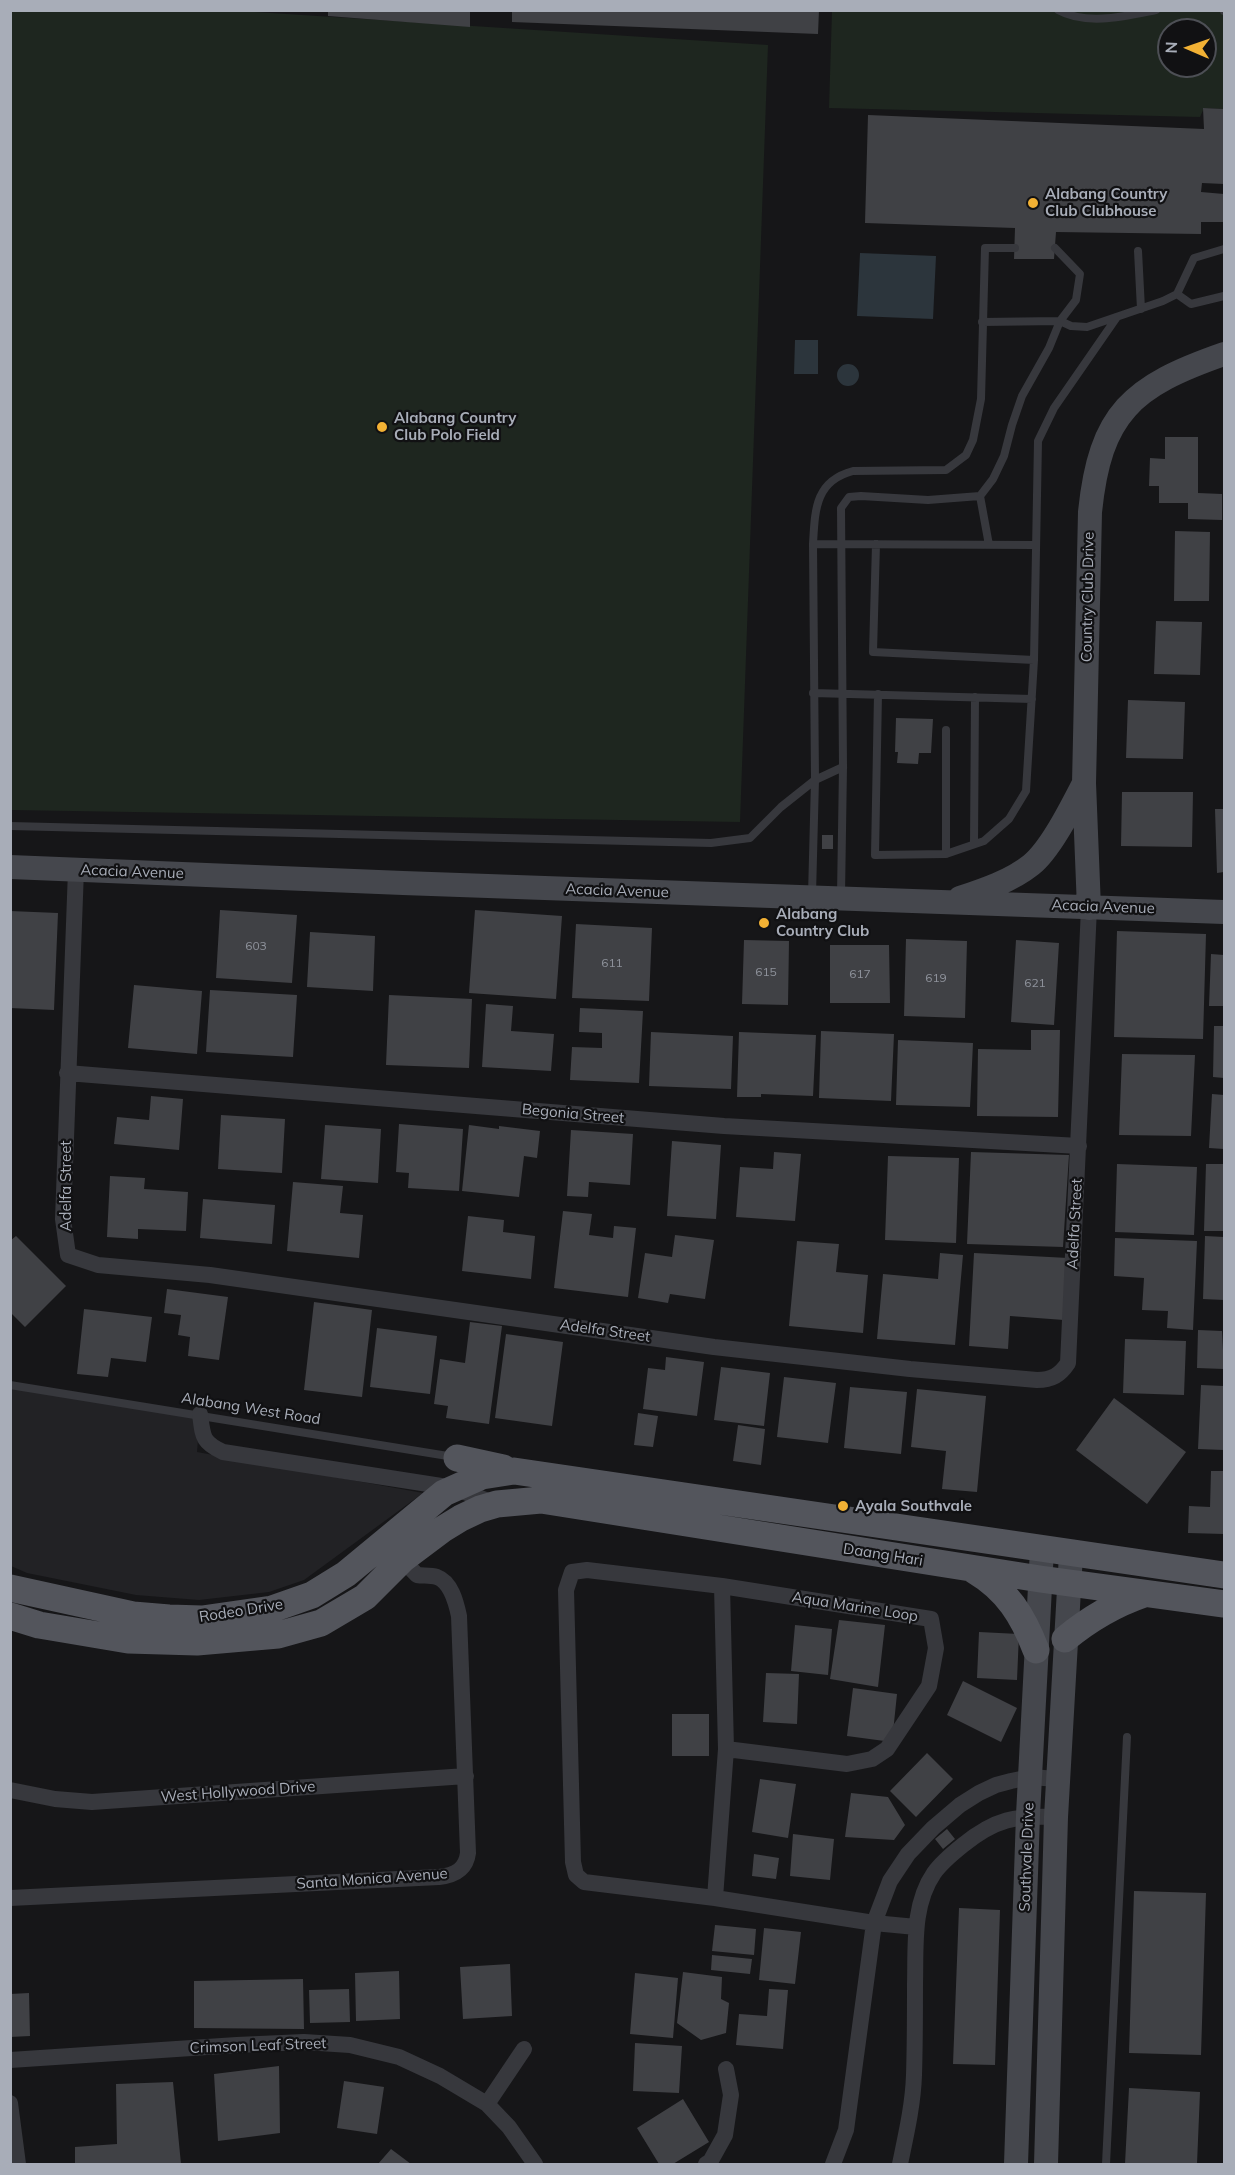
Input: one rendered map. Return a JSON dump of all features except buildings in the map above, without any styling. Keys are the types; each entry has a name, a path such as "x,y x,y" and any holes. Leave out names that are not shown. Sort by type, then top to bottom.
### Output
{"main road":[{"path":"457,1458 542,1488"},
{"name":"Rodeo Drive","path":"10,1616 39,1625 128,1640 197,1642 278,1635 321,1623 365,1597 394,1550 427,1505 454,1488 482,1476 514,1472 542,1488"},
{"name":"Rodeo Drive","path":"10,1588 133,1615 202,1619 272,1609 312,1595 346,1574 480,1509 542,1488"},
{"name":"Daang Hari","path":"542,1488 1042,1549 1224,1575"},
{"name":"Daang Hari","path":"542,1488 971,1569 1224,1604"},
{"path":"971,1569 987,1578 1012,1602 1022,1617 1036,1650"},
{"path":"1065,1639 1112,1607 1148,1593"}],"street":[{"name":"Country Club Drive","path":"1089,908 1084,783 1090,512 1099,455 1110,430 1125,407 1141,394 1160,381 1197,363 1224,354"},
{"path":"946,902 989,887 1032,864 1058,832 1084,783"},
{"name":"Acacia Avenue","path":"10,867 1224,912"},
{"name":"Adelfa Street","path":"76,870 63,1219 68,1255 98,1265 210,1275 714,1347 910,1369 1037,1380 1047,1380 1056,1376 1068,1363 1089,908"},
{"name":"Begonia Street","path":"68,1073 724,1126 1079,1146"},
{"path":"200,1414 203,1437 209,1445 224,1452 454,1488 496,1504"},
{"path":"482,1476 496,1504"},
{"name":"Southvale Drive","path":"1016,2164 1028,1815 1042,1549"},
{"name":"Santa Monica Avenue","path":"10,1898 449,1876 461,1870 467,1862 461,1625 452,1592 442,1580 436,1576 417,1575 394,1550"},
{"name":"Southvale Drive","path":"1046,2164 1056,1817 1071,1554"},
{"path":"715,1898 726,1749 722,1587 587,1570 572,1572 566,1590 573,1850 576,1875 584,1882 916,1927"},
{"name":"Aqua Marine Loop","path":"722,1587 931,1619 936,1648 929,1686 887,1749 872,1759 847,1764 726,1749"},
{"name":"West Hollywood Drive","path":"10,1790 55,1799 92,1802 466,1776"},
{"path":"833,2164 846,2130 874,1923 890,1881 908,1854 933,1828 960,1805 979,1793 996,1785 1030,1777 1058,1779"},
{"path":"900,2164 910,2118 914,2077 916,1927 922,1897 934,1874 955,1851 978,1833 1010,1819 1028,1815 1056,1817"},
{"name":"Crimson Leaf Street","path":"10,2060 237,2044 304,2042 350,2045 399,2057 440,2076 487,2104 509,2127 535,2164"},
{"path":"487,2104 524,2049"},
{"path":"706,2164 710,2162 725,2135 730,2095 726,2069"},
{"path":"10,2103 18,2164"}],"lane":[{"path":"1058,10 1066,15 1093,19 1156,10"},
{"path":"812,898 815,780 813,544 815,511 820,496 829,482 842,474 854,471 946,470 966,455 973,440 981,399 985,248 1015,248"},
{"path":"989,545 980,496 993,479 1004,456 1022,396 1060,321 1076,300 1080,274 1055,248"},
{"path":"982,322 1060,321 1071,326 1087,327 1177,294 1194,258 1224,249"},
{"path":"1138,251 1141,309"},
{"path":"1177,294 1191,304 1224,296"},
{"path":"878,694 875,855 946,854 984,841 1009,819 1026,791 1034,660 1038,441 1054,408 1117,317"},
{"path":"841,899 843,767 841,508 849,497 928,500 980,496"},
{"path":"813,544 1035,545"},
{"path":"876,544 873,652 1034,660"},
{"path":"813,693 1032,699"},
{"path":"974,844 975,697"},
{"path":"946,730 946,854"},
{"path":"10,826 711,843 750,838 781,807 815,780 843,767"},
{"name":"Alabang West Road","path":"10,1385 443,1454 469,1464 482,1476"},
{"path":"1106,2164 1127,1737"}],"shaded area":[{"name":"Alabang Country Club Polo Field","path":"11,11 240,11 768,45 740,822 11,810"},
{"path":"832,11 1224,11 1224,109 1204,108 1200,117 829,108"},
{"path":"860,253 936,256 933,319 857,316"},
{"path":"795,340 818,340 818,374 794,374"},
{"path":"844,364 852,364 859,371 859,379 852,386 844,386 837,379 837,371"},
{"path":"10,1383 200,1414 197,1452 423,1493 304,1580 269,1592 199,1600 136,1595 27,1573 11,1566"}],"place":[{"name":"Alabang Country Club Clubhouse","path":"1033,203"},
{"name":"Alabang Country Club Polo Field","path":"382,427"},
{"name":"Alabang Country Club","path":"764,923"},
{"name":"Ayala Southvale","path":"843,1506"}]}
